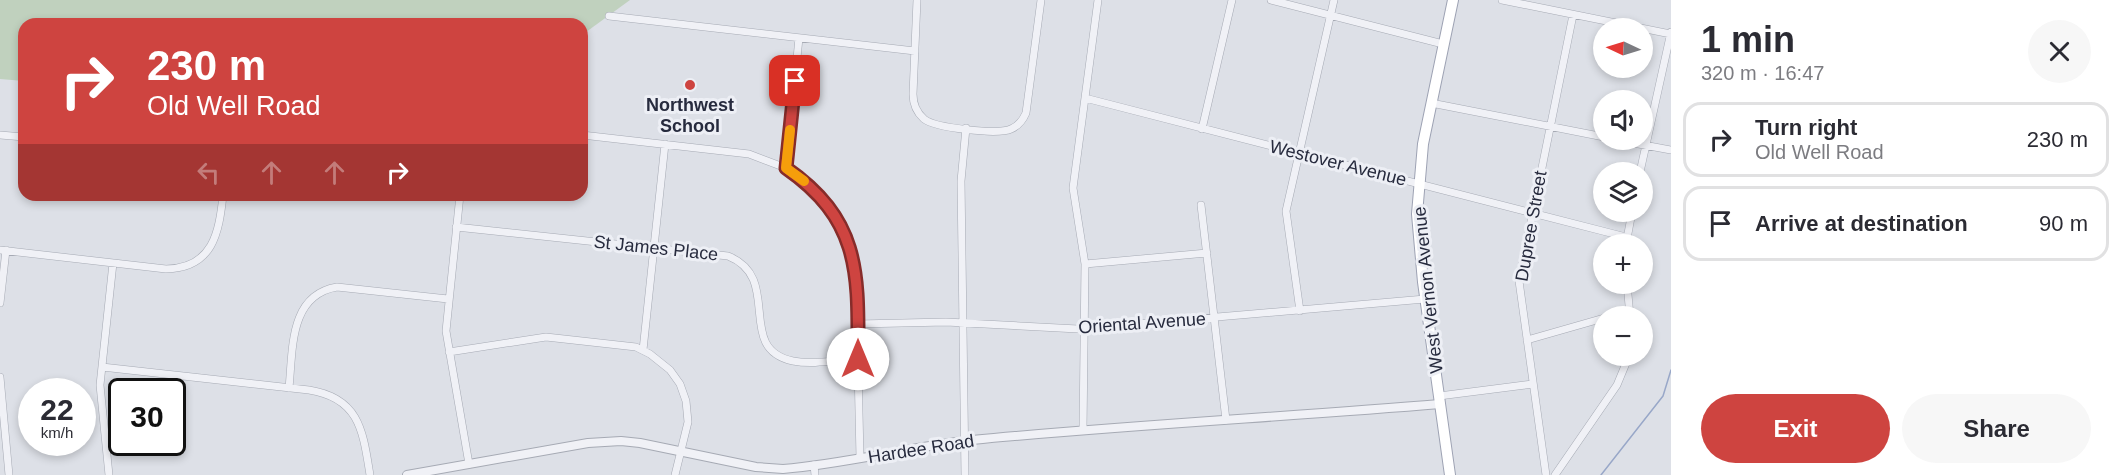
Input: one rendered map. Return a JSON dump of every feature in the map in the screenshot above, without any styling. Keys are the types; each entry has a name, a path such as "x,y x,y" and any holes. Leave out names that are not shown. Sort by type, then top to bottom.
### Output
{"main road":[{"name":"West Vernon Avenue","path":"1450,475 1425,299 1419,244 1418,183 1431,102 1453,0"}],"street":[{"path":"917,0 913,102 919,114 937,125 1005,131 1016,126 1023,118 1029,102 1041,0"},
{"path":"1083,430 1084,264 1073,188 1098,0"},
{"path":"1202,129 1232,0"},
{"path":"1271,0 1443,44"},
{"path":"1300,311 1286,211 1334,0"},
{"path":"1502,0 1671,33 1653,114"},
{"name":"Dupree Street","path":"1546,475 1519,281 1573,15"},
{"path":"609,16 915,51"},
{"path":"786,168 799,38"},
{"name":"Westover Avenue","path":"1085,98 1418,183 1602,234"},
{"path":"1431,102 1593,135"},
{"path":"965,475 961,181 966,128"},
{"path":"0,135 18,136"},
{"path":"588,136 740,152 786,168 816,192 838,220 847,238 856,275 860,458"},
{"path":"644,350 665,144"},
{"path":"1653,147 1671,150"},
{"path":"0,303 3,250 166,269 181,268 204,255 215,239 222,201"},
{"path":"459,201 447,299 446,331 469,464"},
{"path":"1201,205 1226,420"},
{"name":"St James Place","path":"456,227 728,256 742,263 756,282 762,333 769,346 781,356 795,361 858,359"},
{"path":"1084,264 1207,253"},
{"path":"109,475 100,385 113,263"},
{"path":"289,388 299,315 306,303 320,292 337,287 447,299"},
{"name":"Oriental Avenue","path":"858,324 963,323 1085,328 1425,299"},
{"path":"1527,340 1593,321"},
{"path":"449,352 546,337 636,347 644,350 670,370 684,393 688,408 688,422 675,475"},
{"path":"1555,475 1613,391 1624,366"},
{"path":"102,367 327,394 338,399 351,410 362,430 370,475"},
{"path":"0,377 9,475"},
{"name":"Hardee Road","path":"406,475 601,441 634,442 770,469 814,465 965,441 1440,400 1533,384"},
{"path":"814,465 815,475"}],"green space":[{"path":"0,0 630,0 588,31 588,18 18,18 18,80 0,79"}],"waterway":[{"path":"1601,475 1663,396 1671,370"}],"slow traffic":[{"path":"790,130 786,168 804,181"}],"place":[{"name":"Northwest School","path":"690,85"}],"route":[{"path":"795,81 786,168 816,192 838,220 847,238 856,275 858,359"}]}
